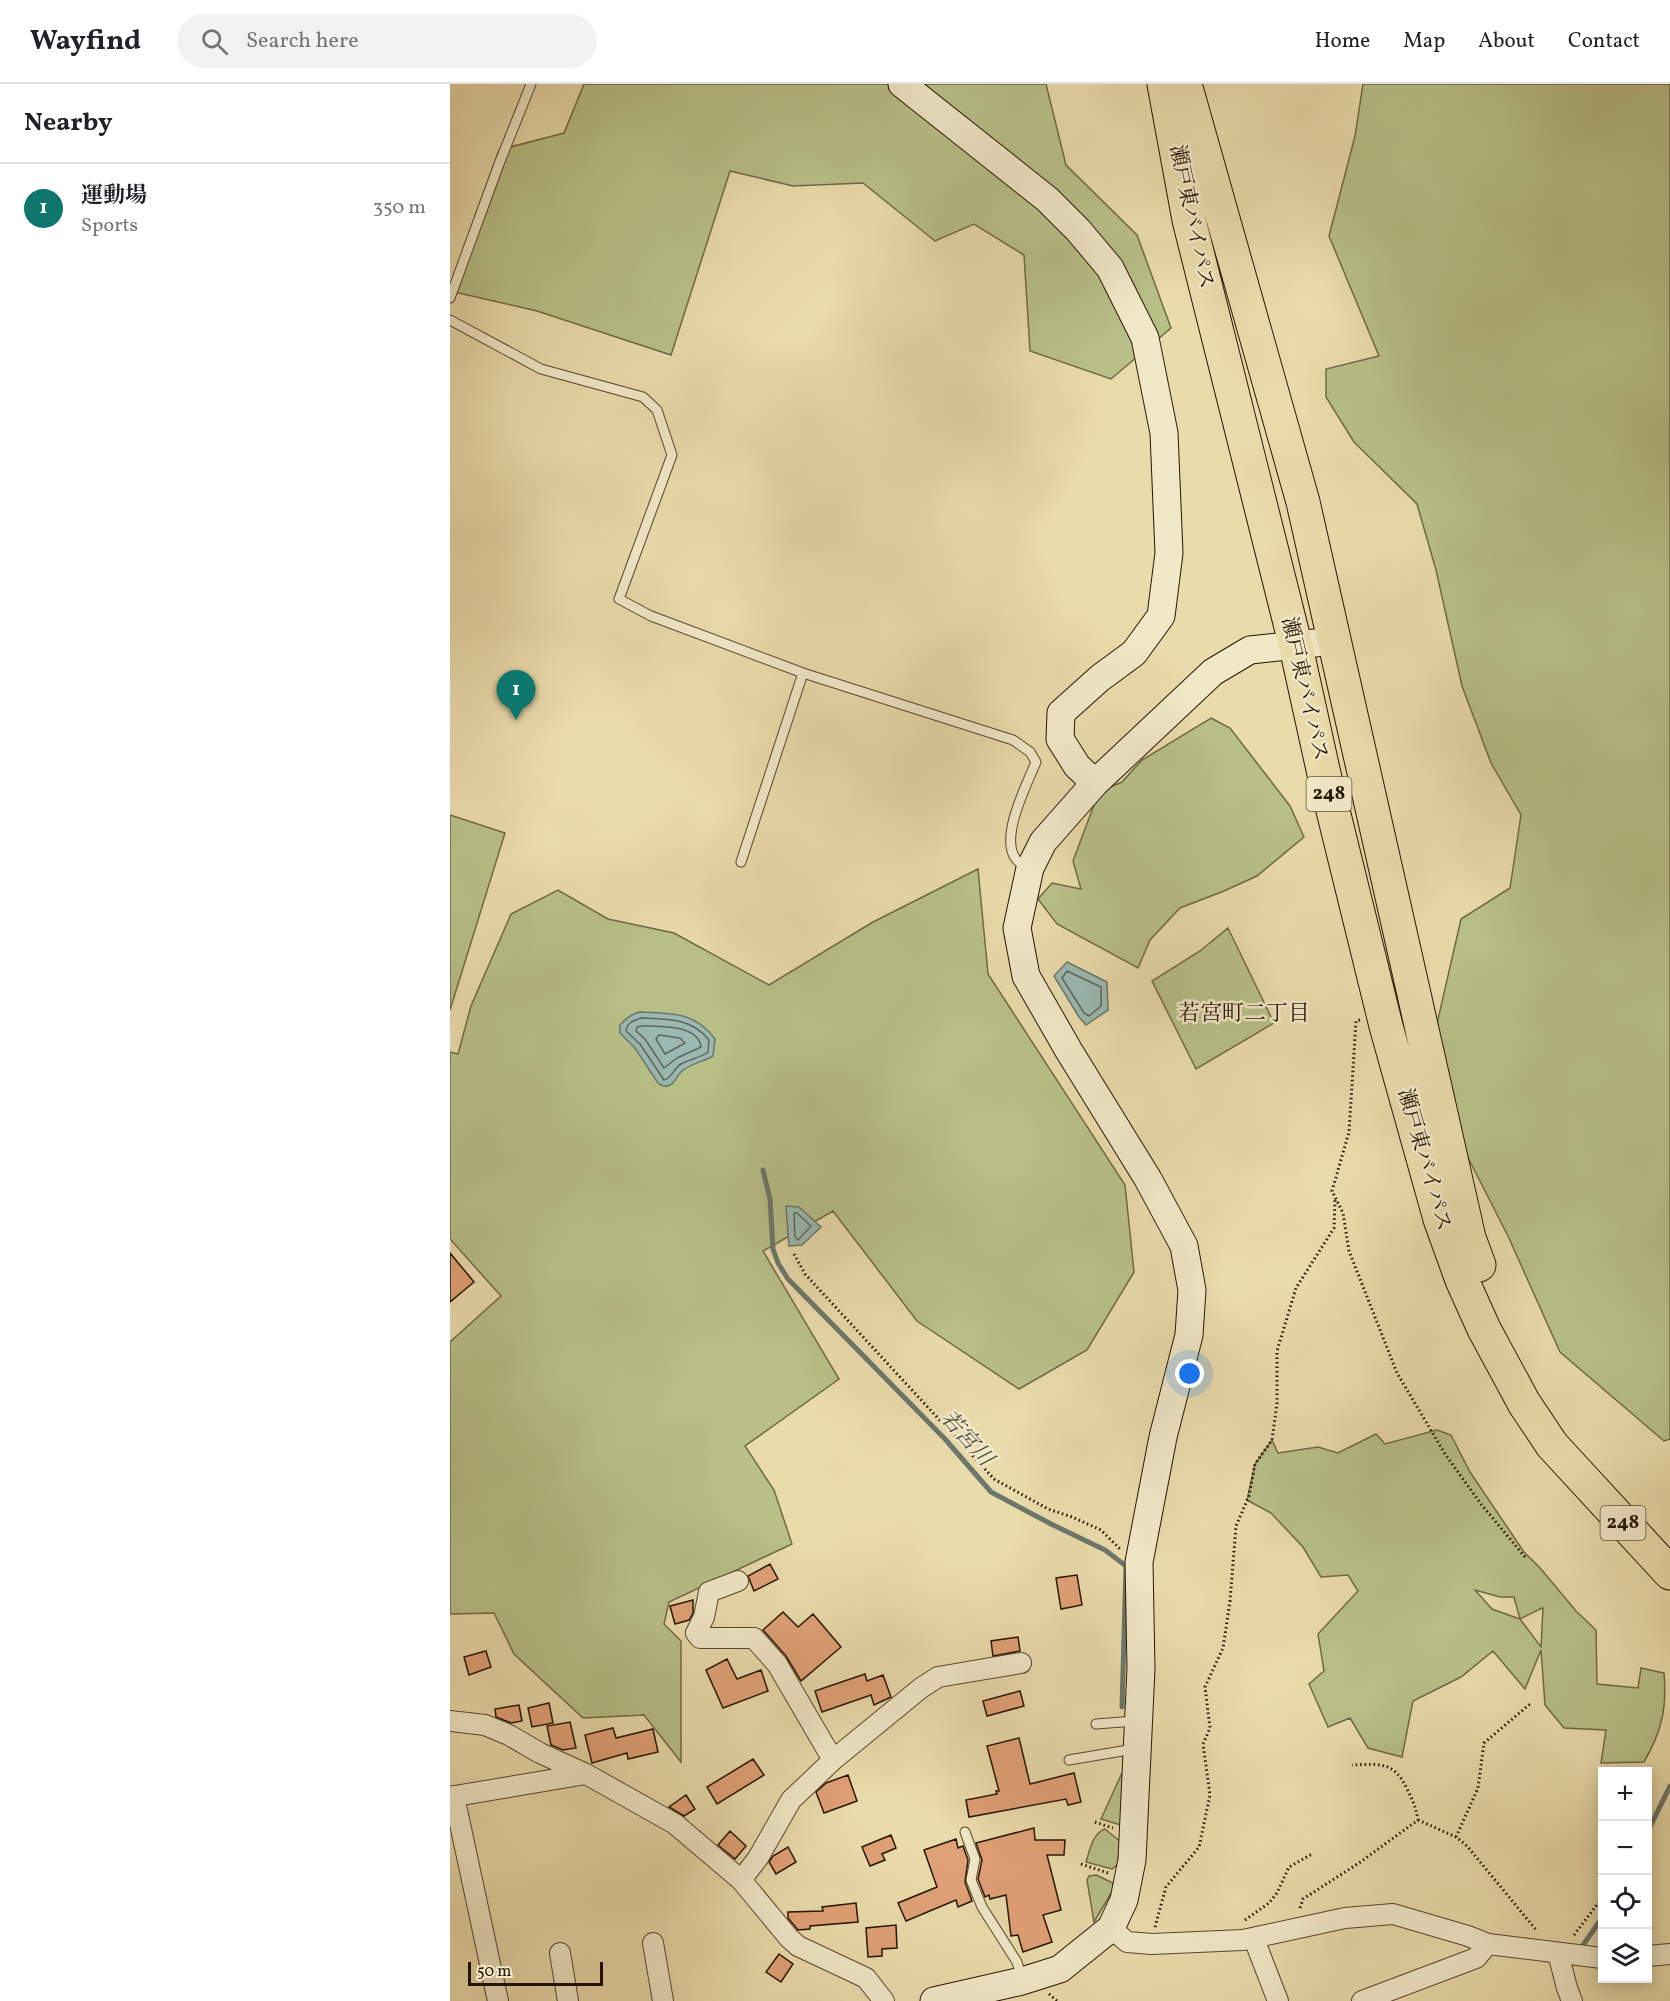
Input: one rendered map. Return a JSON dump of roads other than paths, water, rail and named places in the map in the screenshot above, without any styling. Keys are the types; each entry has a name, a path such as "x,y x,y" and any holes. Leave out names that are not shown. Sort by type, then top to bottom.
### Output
{"highway":[{"name":"瀬戸東バイパス","path":"1164,84 1189,220 1296,647 1324,774 1383,1014 1440,1219 1462,1280 1484,1329 1524,1403 1552,1445 1670,1573"},
{"name":"瀬戸東バイパス","path":"1185,84 1303,502 1469,1238 1502,1329 1577,1472"}],"street":[{"path":"902,84 1047,199 1078,230 1110,268 1145,338 1164,433 1169,553 1161,616 1134,653 1060,712 1060,739 1077,766 1095,783"},
{"path":"938,2000 1022,1981 1060,1969 1111,1928 1125,1900 1132,1860 1141,1669 1139,1562 1163,1437 1189,1335 1192,1290 1184,1246 1148,1179 1026,976 1017,928 1029,871 1043,842 1095,783 1213,672 1250,650 1296,647 1333,641"},
{"path":"738,1581 709,1592 705,1617 696,1633 700,1638 753,1638 777,1664 833,1760"},
{"path":"741,1880 758,1857 791,1800 833,1760 921,1688 938,1677 1021,1663"},
{"path":"450,1720 485,1725 586,1774 675,1824 741,1880 798,1946 866,1978 884,2001"},
{"path":"498,2001 452,1797 586,1774"},
{"path":"1111,1928 1127,1942 1152,1944 1254,1939 1345,1918 1393,1914 1488,1944 1598,1958"},
{"path":"1254,1939 1278,2001"},
{"path":"653,1943 663,2001"},
{"path":"1362,2001 1476,1958 1488,1944"},
{"path":"1550,1952 1572,2001"},
{"path":"560,1953 568,2001"},
{"path":"1652,1956 1670,1954"}],"lane":[{"path":"450,298 531,84"},
{"path":"450,320 541,369 643,397 657,410 672,455 619,599 651,615 803,673 1013,740 1030,752 1036,762 1014,815 1010,842 1014,858 1029,871"},
{"path":"741,862 803,673"},
{"path":"1096,1724 1138,1721"},
{"path":"1069,1760 1137,1749"},
{"path":"964,1832 975,1859 971,1880 974,1889 982,1907 1017,1962 1022,1981"}],"water":[{"path":"1067,962 1107,982 1108,1010 1086,1025 1054,976"},
{"path":"640,1012 673,1014 691,1019 715,1039 713,1056 684,1069 670,1085 661,1085 635,1048 620,1033 620,1025 631,1015"},
{"path":"786,1206 799,1207 821,1227 802,1245 789,1246"}],"waterway":[{"name":"若宮川","path":"763,1170 770,1199 773,1249 788,1279 945,1439 991,1492 1105,1550 1126,1566 1122,1707"},
{"path":"1652,1823 1670,1786"},
{"path":"1583,1945 1598,1924"}],"place":[{"name":"運動場","path":"516,720"}],"district":[{"name":"若宮町二丁目","path":"1244,1014"}]}
